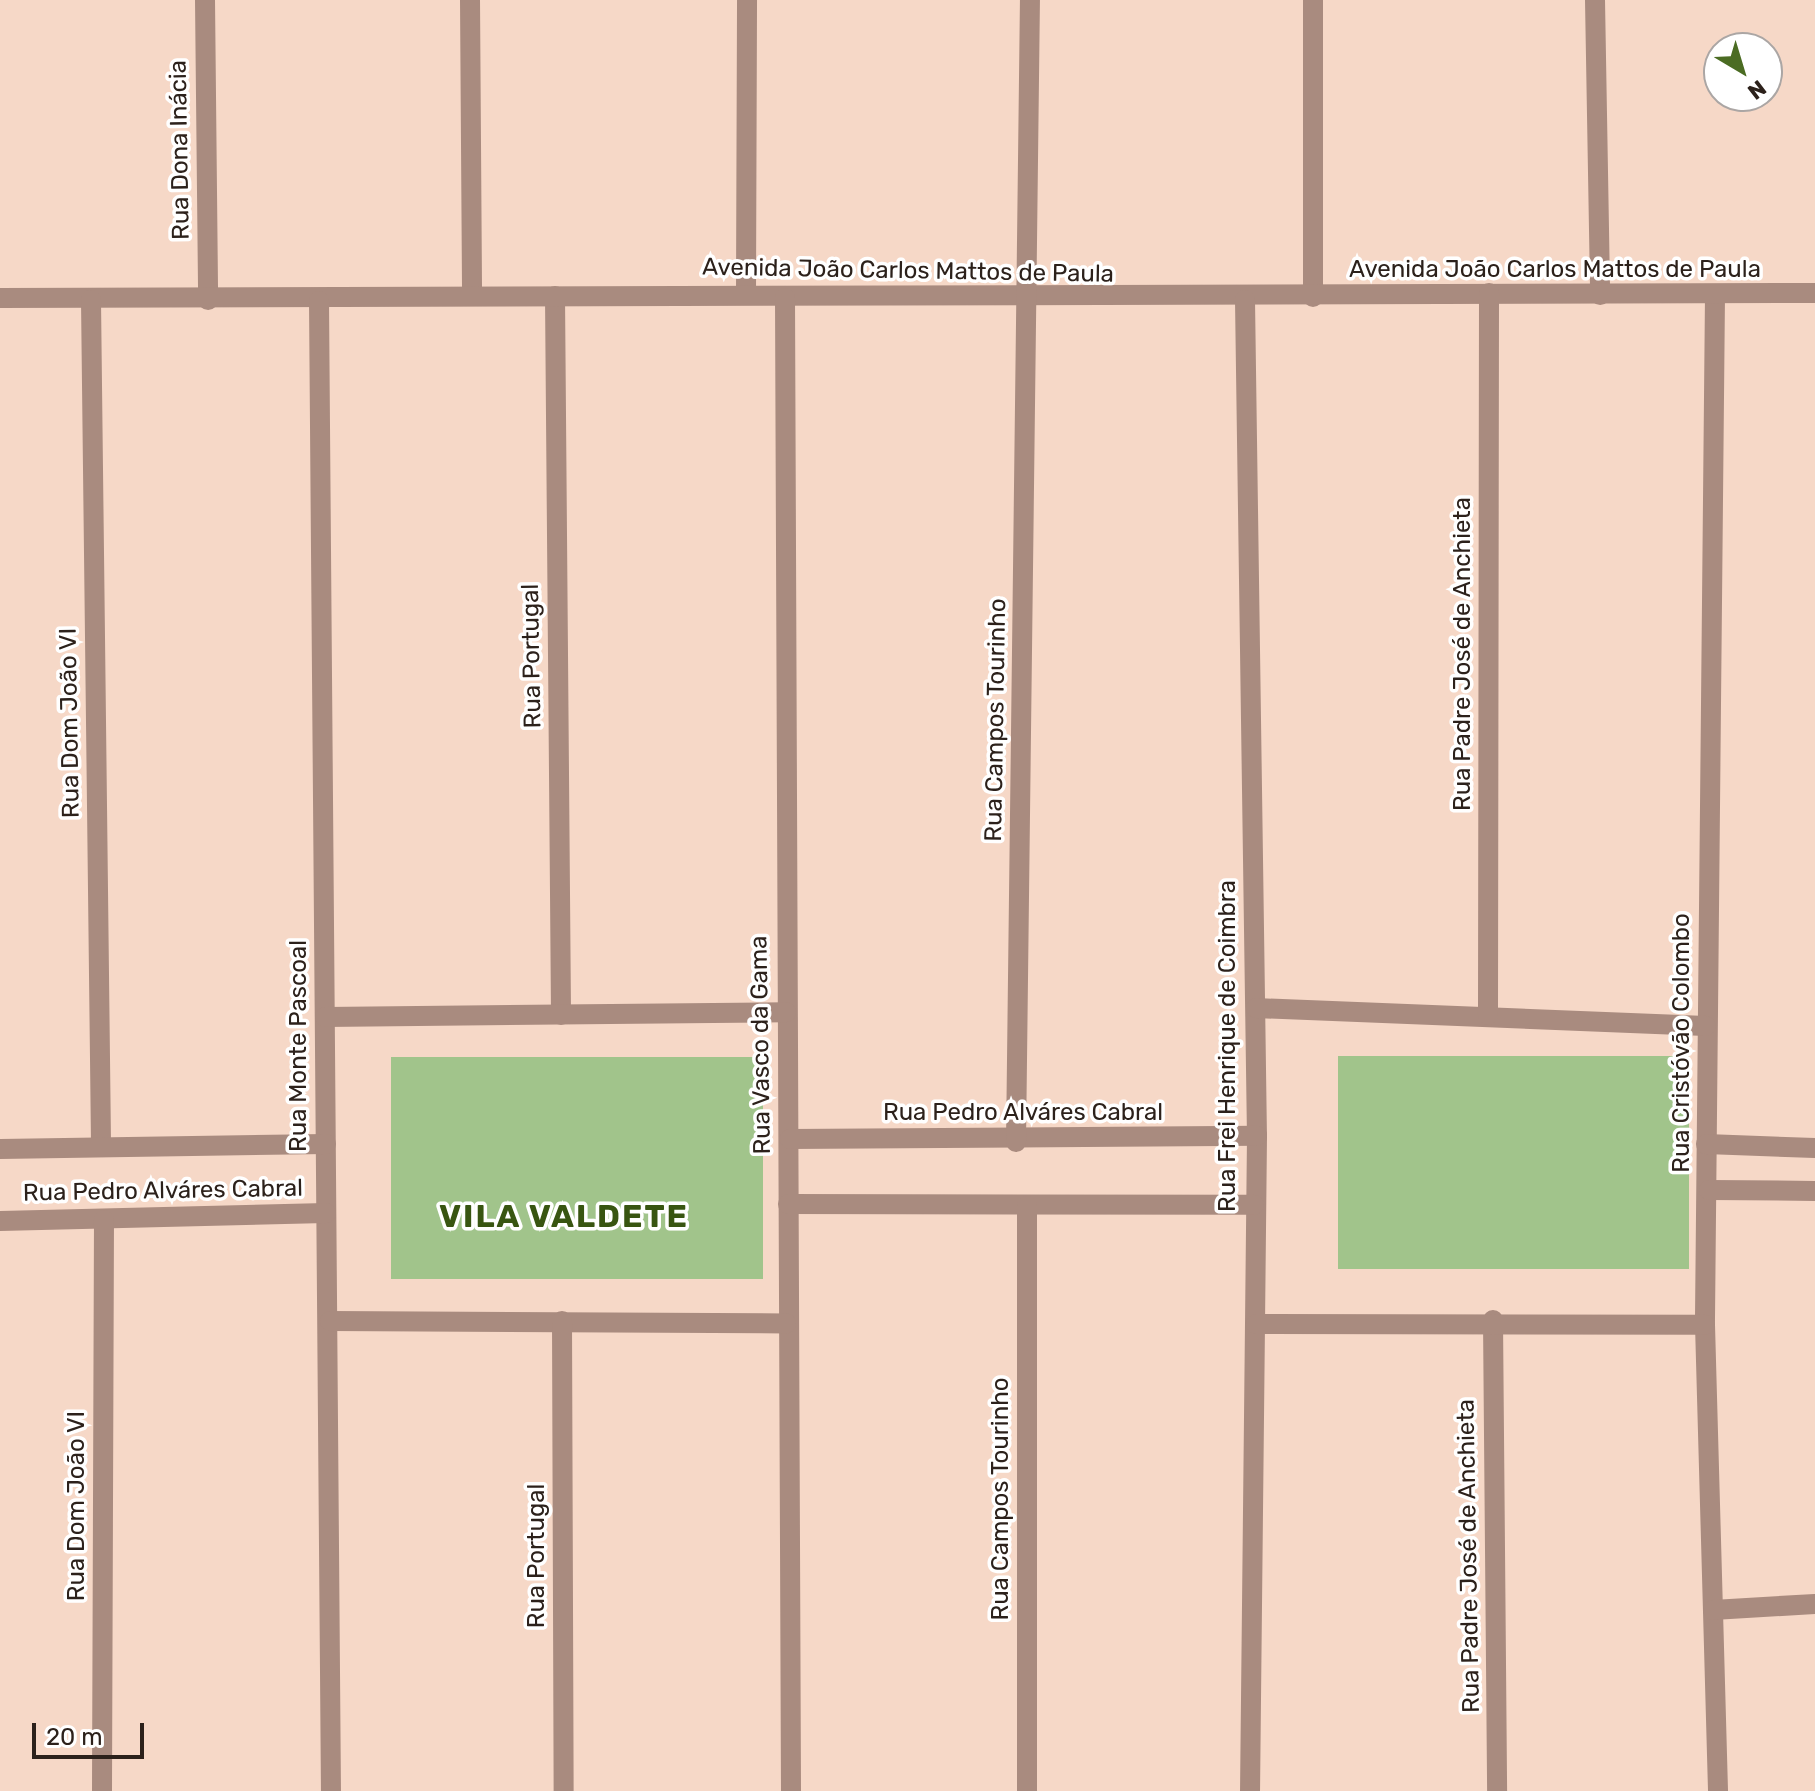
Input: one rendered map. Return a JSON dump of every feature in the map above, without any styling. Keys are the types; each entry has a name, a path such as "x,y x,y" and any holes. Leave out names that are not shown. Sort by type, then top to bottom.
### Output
{"street":[{"name":"Rua Dona Inácia","path":"205,0 208,300"},
{"path":"470,0 472,293"},
{"path":"746,294 747,0"},
{"name":"Rua Campos Tourinho","path":"1016,1142 1030,0"},
{"path":"1313,0 1313,297"},
{"path":"1595,0 1600,295"},
{"name":"Avenida João Carlos Mattos de Paula","path":"0,298 319,301 472,293 1245,300 1489,293 1815,293"},
{"name":"Rua Padre José de Anchieta","path":"1488,1015 1489,293"},
{"name":"Rua Cristóvão Colombo","path":"1715,295 1706,1026 1709,1190 1705,1325 1718,1791"},
{"name":"Rua Portugal","path":"555,296 561,1015"},
{"name":"Rua Vasco da Gama","path":"785,298 786,1012 790,1139 786,1323 791,1791"},
{"name":"Rua Dom João VI","path":"91,300 101,1146"},
{"name":"Rua Frei Henrique de Coimbra","path":"1245,300 1257,1136 1250,1791"},
{"name":"Rua Monte Pascoal","path":"319,301 326,1213 330,1321 331,1791"},
{"path":"1256,1008 1706,1026"},
{"path":"325,1017 786,1012"},
{"name":"Rua Pedro Alváres Cabral","path":"790,1139 1016,1142 1257,1136"},
{"name":"Rua Pedro Alváres Cabral","path":"0,1149 326,1144"},
{"path":"1706,1144 1815,1148"},
{"path":"1709,1190 1815,1191"},
{"path":"788,1204 1254,1205"},
{"name":"Rua Campos Tourinho","path":"1027,1206 1027,1791"},
{"name":"Rua Pedro Alváres Cabral","path":"0,1221 326,1213"},
{"name":"Rua Dom João VI","path":"102,1791 104,1220"},
{"path":"1256,1324 1493,1320 1705,1325"},
{"name":"Rua Padre José de Anchieta","path":"1493,1320 1497,1791"},
{"path":"330,1321 786,1323"},
{"name":"Rua Portugal","path":"562,1321 564,1791"},
{"path":"1713,1610 1815,1604"}],"green space":[{"path":"1338,1056 1689,1056 1689,1269 1338,1269"},
{"path":"391,1057 763,1057 763,1279 391,1279"}],"district":[{"name":"VILA VALDETE","path":"564,1216"}]}
